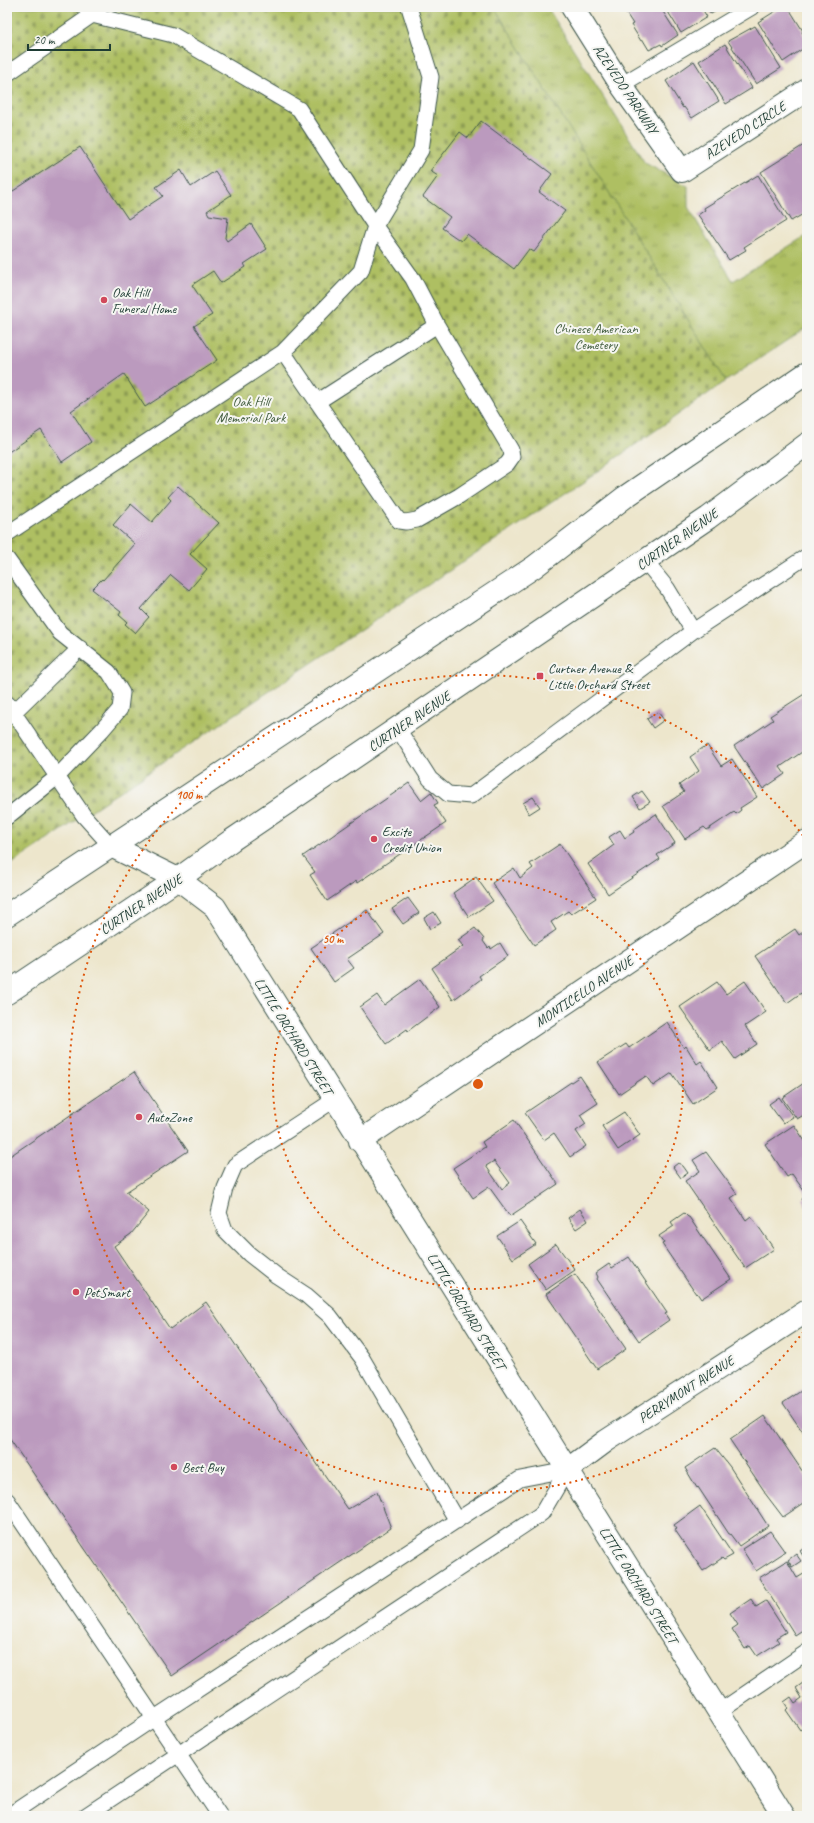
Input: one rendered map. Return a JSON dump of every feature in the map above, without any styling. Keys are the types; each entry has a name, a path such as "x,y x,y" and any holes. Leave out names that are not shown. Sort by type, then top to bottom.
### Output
{"street":[{"name":"AZEVEDO PARKWAY","path":"572,7 621,85 682,171"},
{"name":"AZEVEDO CIRCLE","path":"682,171 807,90"},
{"path":"7,915 534,567 625,497 807,373"},
{"name":"CURTNER AVENUE","path":"7,993 178,879 232,840 708,518 807,444"},
{"name":"MONTICELLO AVENUE","path":"360,1141 807,841"},
{"name":"LITTLE ORCHARD STREET","path":"111,846 178,879 215,908 784,1816"},
{"name":"PERRYMONT AVENUE","path":"567,1470 606,1441 807,1311"}],"lane":[{"path":"7,534 282,352 361,271 375,226 421,150 431,77 409,7"},
{"path":"621,85 752,7"},
{"path":"7,74 88,11 173,35 299,109 375,226 413,279 437,325 512,450 512,457 507,464 459,496 417,520 406,522 399,521 282,352"},
{"path":"317,402 437,325"},
{"path":"398,729 430,780 448,794 471,796 693,631 807,556"},
{"path":"7,559 60,633 108,672 122,693 120,709 106,725 57,777 7,817"},
{"path":"645,561 666,588 693,631"},
{"path":"80,648 9,711 84,816 111,846"},
{"path":"334,1100 235,1165 224,1188 219,1213 225,1230 249,1254 277,1276 306,1294 330,1316 362,1358 457,1521"},
{"path":"8,1816 153,1718 520,1479 567,1470"},
{"path":"85,1816 538,1516 542,1513 567,1470"},
{"path":"7,1500 220,1816"},
{"path":"719,1712 807,1652"}],"green space":[{"name":"Oak Hill Memorial Park","path":"7,7 494,7 726,381 585,480 7,867"},
{"path":"494,7 547,7 645,163 688,186 688,207 733,281 807,235 807,327 726,381"}],"building":[{"path":"628,7 660,7 678,35 662,46 661,44 649,50 643,40 641,41 631,25 633,24 624,10"},
{"path":"665,7 701,7 707,17 681,33"},
{"path":"706,7 723,7 711,14"},
{"path":"782,7 788,7 807,40 807,46 783,62 758,22"},
{"path":"755,26 781,68 756,84 728,41"},
{"path":"725,44 752,88 726,104 699,61"},
{"path":"694,61 719,101 692,118 684,107 683,108 666,81"},
{"path":"481,121 552,174 539,192 565,211 534,252 529,249 514,269 467,234 461,241 442,228 450,217 423,197 438,176 430,171 460,132 468,138"},
{"path":"807,143 807,212 791,221 761,172"},
{"name":"Oak Hill Funeral Home","path":"80,147 128,219 163,196 156,187 181,170 191,187 215,171 231,195 207,211 209,215 228,218 225,238 227,241 251,224 267,249 244,264 246,267 221,283 213,271 192,285 212,315 194,326 217,360 145,407 124,374 71,411 91,442 62,462 41,430 7,453 7,195"},
{"path":"758,175 786,221 744,247 746,250 729,260 698,215 705,210 704,208"},
{"path":"178,486 219,523 190,554 207,569 189,590 171,575 141,609 149,617 135,633 125,624 127,622 119,615 121,612 92,589 102,579 103,580 135,544 113,525 131,504 152,522 171,500 168,497"},
{"path":"806,693 807,753 805,750 780,767 785,774 763,789 734,746 773,720 770,716"},
{"path":"658,712 664,720 653,728 647,719"},
{"path":"707,745 721,766 732,759 757,797 740,808 741,810 736,814 734,812 707,830 704,827 685,839 663,806 684,792 679,785 699,771 690,757"},
{"name":"Excite Credit Union","path":"409,783 421,800 431,792 438,803 434,805 446,823 357,883 356,881 327,901 310,875 315,872 303,856"},
{"path":"642,791 650,802 640,808 633,797"},
{"path":"533,797 540,807 529,814 523,803"},
{"path":"656,814 675,843 657,855 660,859 608,894 588,864 614,845 609,837 620,830 625,838 634,832 633,830"},
{"path":"560,844 596,898 571,914 568,911 551,922 556,930 534,945 492,883 514,868 520,878 533,868 530,864"},
{"path":"476,877 493,901 469,917 453,893"},
{"path":"408,898 419,913 403,924 392,909"},
{"path":"367,910 384,934 347,959 354,968 334,982 311,948"},
{"path":"434,912 441,923 430,929 424,918"},
{"path":"475,928 484,939 483,941 488,948 490,946 491,949 500,943 508,956 479,976 481,979 453,1000 432,968 463,946 458,940"},
{"path":"795,929 799,935 807,929 807,997 804,998 801,993 787,1003 755,956"},
{"path":"420,979 440,1007 408,1031 407,1029 386,1044 360,1007 377,995 384,1005"},
{"path":"745,981 766,1012 745,1026 757,1044 735,1059 722,1041 710,1050 680,1007 717,982 726,994"},
{"path":"667,1022 684,1048 686,1046 697,1064 701,1061 718,1087 693,1104 672,1073 653,1086 646,1076 619,1094 598,1062 626,1044 629,1048"},
{"name":"Best Buy","path":"134,1072 188,1151 126,1192 149,1212 131,1234 114,1246 170,1329 206,1302 348,1509 377,1492 391,1528 172,1676 7,1435 7,1158"},
{"path":"580,1076 598,1103 580,1115 586,1124 576,1131 586,1146 570,1157 554,1133 544,1140 525,1113"},
{"path":"807,1081 807,1113 797,1119 782,1098"},
{"path":"779,1097 793,1117 783,1123 769,1104"},
{"path":"624,1112 640,1135 618,1150 602,1126"},
{"path":"514,1120 558,1184 510,1216 489,1187 473,1198 453,1168 485,1147 482,1142","holes":["494,1161 510,1183 502,1189 486,1166"]},
{"path":"794,1125 807,1144 807,1195 792,1174 787,1177 765,1144"},
{"path":"706,1152 737,1194 731,1198 746,1220 751,1216 774,1249 745,1268 685,1181 700,1171 693,1160"},
{"path":"678,1163 683,1166 688,1173 681,1178 673,1167"},
{"path":"807,1195 807,1207 802,1199"},
{"path":"580,1209 588,1221 576,1229 568,1218"},
{"path":"684,1213 689,1217 731,1279 701,1299 662,1244 664,1243 659,1236 674,1226 671,1222"},
{"path":"520,1221 536,1244 513,1259 497,1236"},
{"path":"556,1244 575,1270 546,1290 528,1264"},
{"path":"629,1257 667,1313 665,1314 669,1320 639,1341 597,1279 598,1277 596,1273 609,1264 612,1268"},
{"path":"575,1274 626,1349 597,1369 546,1294"},
{"path":"807,1387 807,1431 804,1434 783,1403"},
{"path":"765,1416 807,1478 807,1501 783,1517 764,1492 730,1440"},
{"path":"715,1448 730,1467 768,1526 739,1546 729,1534 698,1487 697,1488 685,1468"},
{"path":"700,1506 733,1555 724,1560 722,1558 703,1571 675,1530 677,1529 674,1525"},
{"path":"770,1531 785,1552 756,1571 742,1549"},
{"path":"807,1546 807,1562 800,1551"},
{"path":"796,1554 801,1561 792,1567 788,1560"},
{"path":"787,1561 797,1578 807,1572 807,1627 795,1635 759,1578"},
{"path":"751,1599 756,1607 766,1601 786,1632 776,1638 779,1642 757,1656 750,1646 745,1649 732,1629 738,1625 730,1613"},
{"path":"807,1680 807,1728 806,1726 800,1730 786,1710 788,1708 784,1702 791,1697 795,1703 802,1698 796,1688"}],"place":[{"name":"Oak Hill Funeral Home","path":"104,300"},
{"name":"Curtner Avenue & Little Orchard Street","path":"540,676"},
{"name":"Excite Credit Union","path":"374,839"},
{"name":"AutoZone","path":"139,1117"},
{"name":"PetSmart","path":"76,1292"},
{"name":"Best Buy","path":"174,1467"}],"park label":[{"name":"Chinese American Cemetery","path":"596,336"}]}
